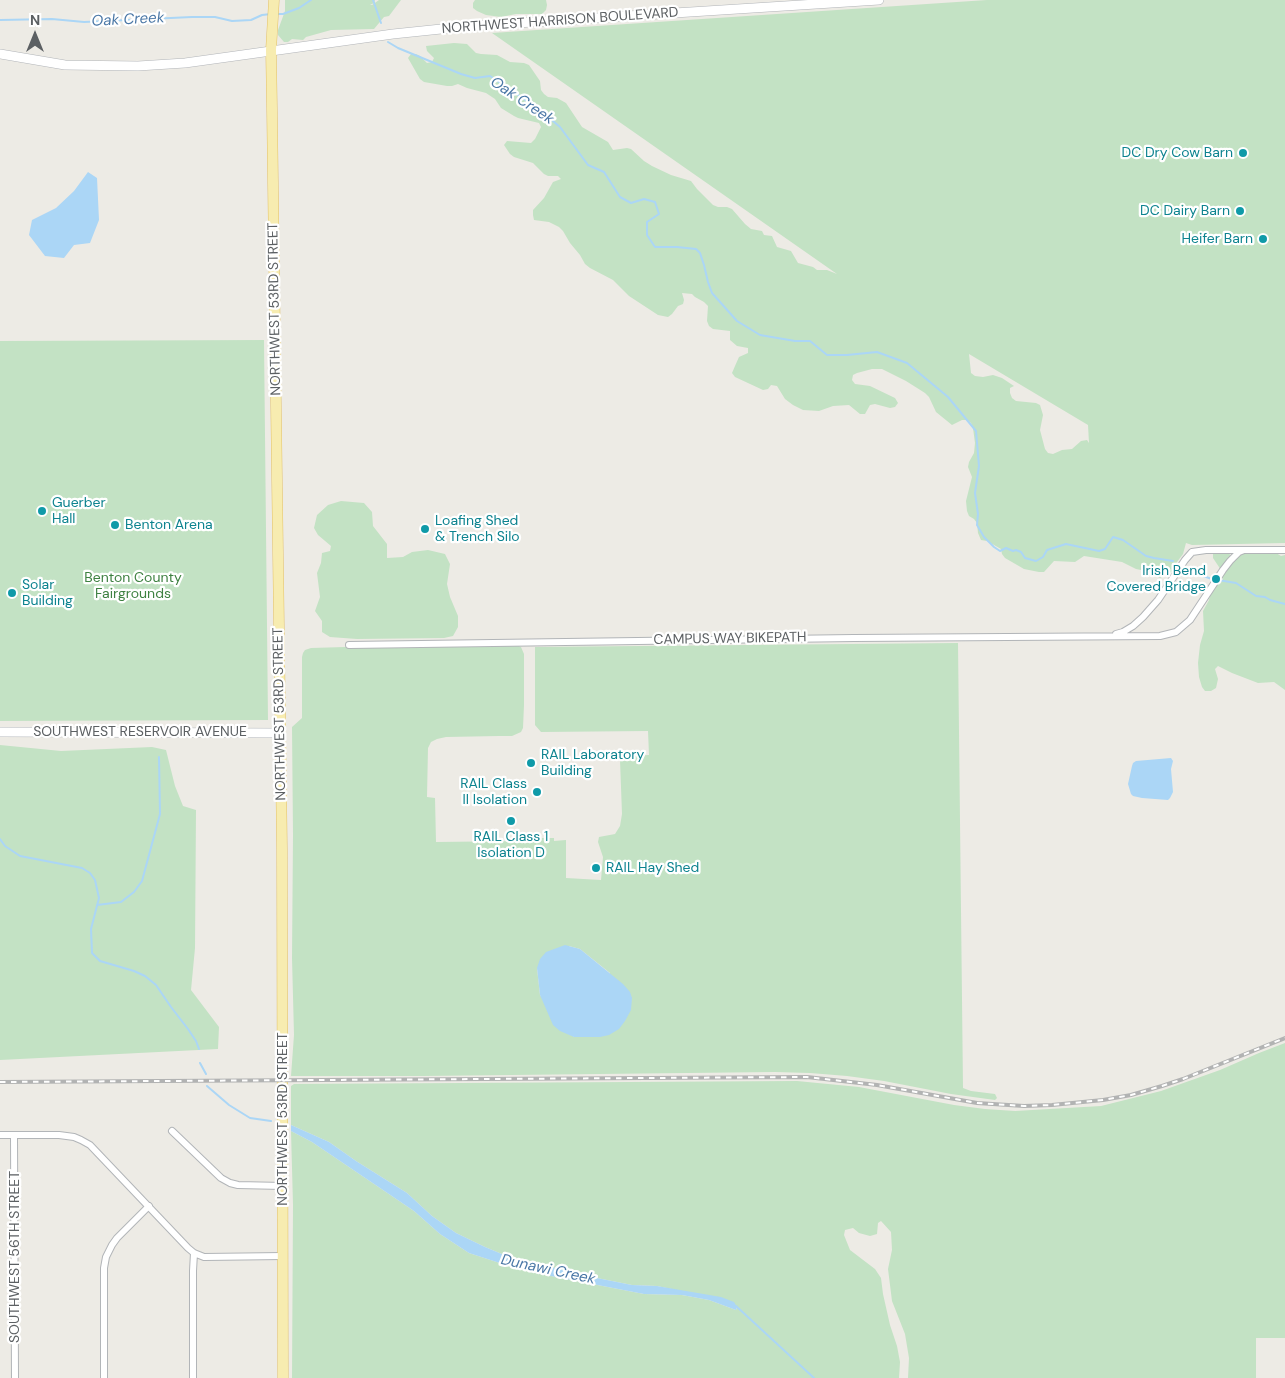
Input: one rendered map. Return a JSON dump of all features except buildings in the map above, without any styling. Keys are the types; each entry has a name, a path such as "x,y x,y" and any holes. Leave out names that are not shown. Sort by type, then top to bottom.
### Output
{"main road":[{"name":"NORTHWEST 53RD STREET","path":"274,0 272,50 282,857 283,1378"},
{"name":"NORTHWEST HARRISON BOULEVARD","path":"0,54 65,65 138,66 185,63 424,30 879,0"},
{"name":"SOUTHWEST RESERVOIR AVENUE","path":"0,732 280,733"}],"street":[{"name":"CAMPUS WAY BIKEPATH","path":"1110,636 1128,629 1143,617 1158,600 1192,552 1206,550 1285,550"},
{"name":"CAMPUS WAY BIKEPATH","path":"349,645 1160,636 1176,632 1190,620 1223,570 1236,555 1244,550"},
{"path":"172,1131 221,1178 230,1183 238,1185 283,1186"},
{"path":"0,1136 59,1135 74,1137 90,1145 194,1253 204,1257 283,1256"},
{"name":"SOUTHWEST 56TH STREET","path":"14,1136 15,1378"},
{"path":"104,1378 104,1268 106,1257 117,1238 149,1206"},
{"path":"193,1378 194,1253"}],"green space":[{"path":"285,0 375,0 370,5 372,5 379,0 401,0 389,16 384,17 374,29 331,30 306,37 303,40 292,39 284,42 278,35 278,30 285,11"},
{"path":"475,0 546,0 547,5 546,10 542,14 516,14 501,17 486,15 477,11 473,8"},
{"path":"987,0 1285,0 1285,543 1192,545 1186,543 1183,554 1173,571 1160,578 1122,562 1084,556 1075,562 1054,561 1044,572 1024,569 1005,558 1001,549 987,541 981,540 977,523 969,516 967,511 966,501 972,477 968,467 974,453 975,443 973,428 967,420 962,420 952,425 936,412 925,393 882,369 872,369 857,373 853,375 852,380 855,384 870,386 895,398 898,403 895,407 870,405 865,414 860,414 849,405 833,406 819,411 803,410 785,399 777,386 771,385 768,389 763,390 735,377 732,373 739,357 748,353 748,348 737,346 730,340 730,331 713,329 709,326 707,321 708,306 704,302 692,294 682,293 683,304 678,306 668,317 658,315 629,296 613,280 585,264 559,227 549,222 534,220 533,210 544,198 553,182 561,179 558,176 548,176 533,163 514,157 504,145 507,141 531,143 541,127 539,123 514,116 501,108 495,99 486,93 458,84 447,86 424,82 420,79 408,58 411,54 420,56 427,63 432,62 434,58 427,51 426,46 454,43 467,44 476,53 497,55 510,62 529,65 540,81 541,90 544,94 566,103 582,127 608,142 613,150 631,149 652,166 671,175 691,181 713,205 732,209 751,229 762,231 764,235 772,236 777,247 791,251 798,263 817,270 827,270 837,274 492,33","holes":["969,354 1088,425 1089,443 1087,440 1081,441 1072,449 1062,450 1053,454 1048,453 1045,449 1040,430 1043,415 1040,405 1016,401 1010,393 1010,388 1014,386 1002,378 993,375 975,376 971,373"]},
{"name":"Benton County Fairgrounds","path":"264,340 268,720 0,721 0,341"},
{"path":"341,501 364,503 372,512 373,526 387,544 387,558 403,557 412,552 428,550 445,554 450,564 447,584 458,616 458,627 453,636 444,638 357,639 330,637 322,632 322,621 315,611 320,597 317,573 322,553 330,551 331,546 318,535 314,528 317,515 328,505"},
{"path":"1229,551 1231,560 1235,560 1244,553 1255,554 1273,551 1281,556 1285,555 1285,690 1274,682 1258,683 1218,666 1215,669 1218,679 1216,688 1211,691 1205,691 1202,687 1198,663 1204,631 1203,611 1209,600 1211,588 1220,584 1223,580 1221,570 1213,558 1213,553"},
{"path":"958,643 963,1088 995,1094 997,1098 995,1100 951,1094 884,1081 810,1073 291,1076 294,1035 292,727 302,718 303,653 311,648 379,646 517,645 521,647 524,654 524,705 523,728 521,732 512,736 446,737 431,742 428,748 427,797 435,798 436,842 521,841 522,838 554,838 554,841 566,840 566,878 601,880 603,857 598,842 599,837 615,834 620,826 622,814 620,760 625,756 649,755 648,731 541,732 535,725 535,647","holes":["569,946 580,949 610,973 600,1037 574,1037 540,995 537,968"]},
{"path":"0,745 61,751 152,747 166,750 175,786 183,806 196,810 195,948 191,990 219,1027 218,1049 0,1060"},
{"path":"1285,1043 1285,1338 1256,1338 1256,1378 908,1378 909,1358 905,1334 892,1301 888,1269 892,1250 891,1232 881,1221 878,1223 877,1234 870,1236 859,1233 853,1228 845,1230 844,1235 850,1250 875,1269 881,1278 890,1325 900,1362 899,1378 292,1378 293,1205 291,1131 312,1142 414,1211 440,1234 469,1253 541,1274 644,1294 682,1295 709,1300 736,1310 737,1307 681,1291 657,1286 632,1285 509,1257 456,1233 432,1216 407,1193 329,1142 291,1125 291,1086 294,1084 797,1081 859,1087 954,1105 1015,1111 1101,1106 1161,1091 1220,1070"}],"water":[{"path":"88,172 97,178 99,220 90,243 74,245 64,258 45,256 29,235 32,220 56,208 74,191"},
{"path":"1171,758 1173,761 1171,769 1173,792 1168,800 1142,798 1131,794 1128,784 1133,763 1136,761"},
{"path":"565,945 580,949 623,984 630,992 632,998 631,1010 619,1029 609,1035 574,1037 560,1031 553,1025 540,995 537,968 540,959 546,952"},
{"path":"291,1125 329,1142 407,1193 432,1216 456,1233 509,1257 632,1285 657,1286 721,1297 734,1302 737,1307 736,1310 709,1300 682,1295 644,1294 541,1274 469,1253 440,1234 414,1211 312,1142 291,1131"}],"waterway":[{"name":"Oak Creek","path":"278,14 299,8 311,0"},
{"name":"Oak Creek","path":"373,0 381,23"},
{"name":"Oak Creek","path":"0,20 52,19 84,22 215,17 232,21 251,20 262,15 271,14"},
{"name":"Oak Creek","path":"388,42 461,74 475,78 490,76 540,110 560,127 588,165 604,172 620,197 631,203 644,199 655,202 659,214 647,222 647,235 655,247 696,249 700,253 712,293 737,321 760,335 795,341 810,341 827,355 877,352 907,363 948,397 976,431 979,466 975,493 978,514 977,525 984,537 1000,551 1006,548 1013,551 1016,550 1021,552 1025,558 1036,561 1043,557 1047,550 1066,544 1099,551 1105,549 1113,537 1123,540 1146,556 1173,561"},
{"name":"Oak Creek","path":"1191,568 1200,575 1236,583 1256,596 1285,604"},
{"path":"97,905 121,902 134,892 142,881 160,814 159,757"},
{"name":"Dunawi Creek","path":"0,839 5,846 20,856 82,868 90,873 95,880 99,898 91,929 92,953 100,961 134,971 145,976 156,985 188,1029 199,1049"},
{"name":"Dunawi Creek","path":"200,1063 206,1074"},
{"name":"Dunawi Creek","path":"207,1086 229,1105 250,1118 271,1121"},
{"name":"Dunawi Creek","path":"736,1306 814,1378"}],"railway":[{"path":"0,1082 807,1077 877,1085 977,1103 1024,1106 1103,1100 1131,1095 1183,1079 1285,1038"}],"place":[{"name":"DC Dry Cow Barn","path":"1243,153"},
{"name":"DC Dairy Barn","path":"1240,211"},
{"name":"Heifer Barn","path":"1263,239"},
{"name":"Guerber Hall","path":"42,511"},
{"name":"Benton Arena","path":"115,525"},
{"name":"Loafing Shed & Trench Silo","path":"425,529"},
{"name":"Irish Bend Covered Bridge","path":"1216,579"},
{"name":"Solar Building","path":"12,593"},
{"name":"RAIL Laboratory Building","path":"531,763"},
{"name":"RAIL Class II Isolation","path":"537,792"},
{"name":"RAIL Class 1 Isolation D","path":"511,821"},
{"name":"RAIL Hay Shed","path":"596,868"}]}
